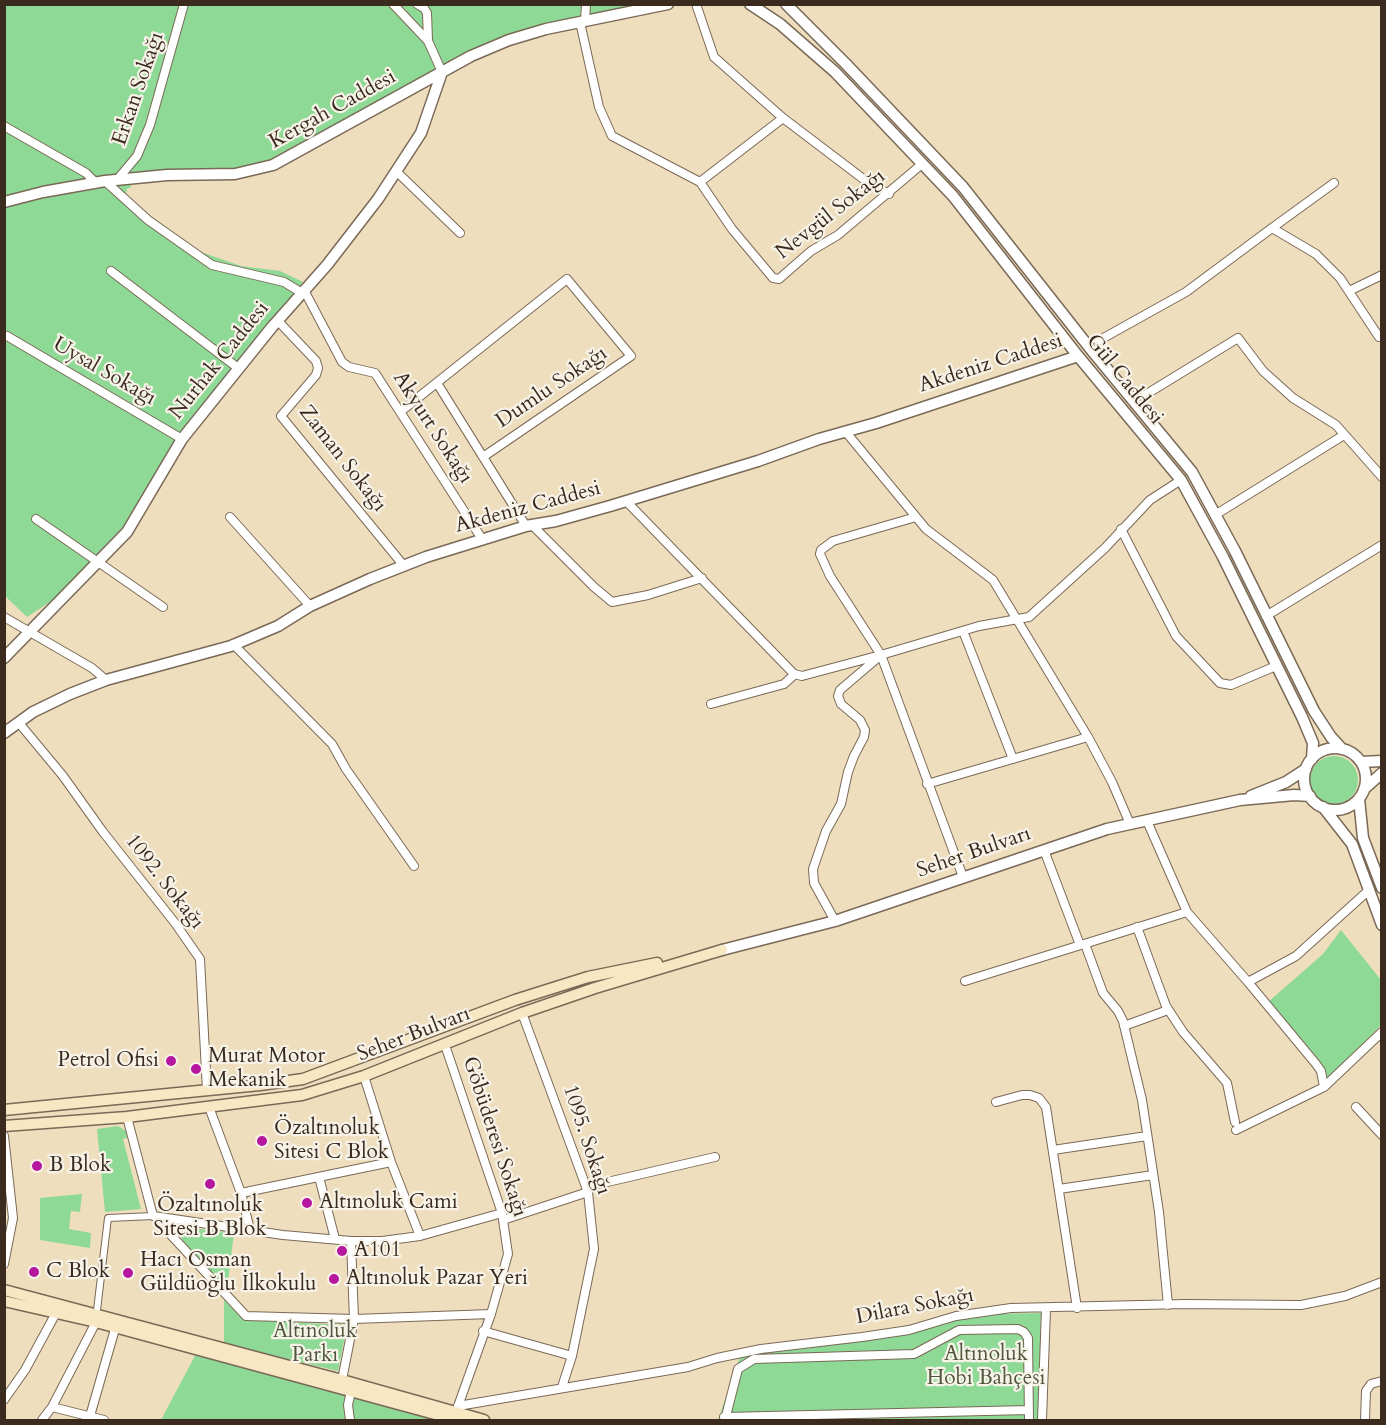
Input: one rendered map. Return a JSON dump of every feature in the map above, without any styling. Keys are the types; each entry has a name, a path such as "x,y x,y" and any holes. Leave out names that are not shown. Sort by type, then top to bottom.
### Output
{"main road":[{"name":"Seher Bulvarı","path":"4,1110 303,1079 515,1000 588,977 722,950"},
{"name":"Seher Bulvarı","path":"4,1126 127,1117 302,1095 364,1076 522,1013 595,988 722,950"},
{"path":"4,1290 484,1420"},
{"path":"4,1301 96,1323 351,1391 458,1413"}],"street":[{"name":"Erkan Sokağı","path":"117,180 137,156 150,125 184,4"},
{"path":"393,4 403,8 428,41 442,72"},
{"path":"417,4 424,8 427,14 428,41"},
{"name":"Nevgül Sokağı","path":"586,4 583,21 599,107 612,136 700,182 732,230 771,277 777,279 787,273 811,252 838,235 922,164"},
{"name":"Kergah Caddesi","path":"4,202 43,192 100,182 167,175 235,174 273,165 471,56 509,40 583,21 668,4"},
{"path":"696,4 714,57 783,118 866,181 889,194"},
{"name":"Gül Caddesi","path":"750,4 780,24 835,72 952,196 1078,356 1181,480 1223,557 1313,743 1309,764"},
{"name":"Gül Caddesi","path":"790,7 963,188 1192,472 1314,711 1330,737 1342,749"},
{"name":"Nurhak Caddesi","path":"4,658 128,532 182,439 378,199 421,133 442,72"},
{"path":"700,182 783,118"},
{"path":"4,126 100,182 148,220 212,265 284,282 303,291"},
{"path":"396,171 460,233"},
{"path":"1098,342 1186,292 1334,183"},
{"path":"1272,228 1316,254 1340,278 1379,337 1382,336"},
{"path":"111,271 238,368"},
{"path":"1349,291 1382,275"},
{"name":"Dumlu Sokağı","path":"400,412 567,279 631,356 483,457"},
{"name":"Akyurt Sokağı","path":"303,291 342,362 350,368 375,373 482,539"},
{"name":"Zaman Sokağı","path":"278,321 316,361 318,368 316,375 280,416 404,566"},
{"name":"Uysal Sokağı","path":"8,336 182,439"},
{"path":"1145,395 1238,338 1263,371 1293,398 1336,425 1382,477"},
{"name":"Akdeniz Caddesi","path":"5,732 43,708 106,680 233,644 279,626 310,606 404,566 482,539 626,501 758,462 845,431 1078,356"},
{"name":"Dumlu Sokağı","path":"437,383 529,526 612,602 648,595 702,578"},
{"path":"845,431 927,529 993,580 1088,737 1113,782 1130,824"},
{"path":"1215,515 1344,435"},
{"path":"626,501 795,674 802,676 963,631 1029,617 1105,548 1150,500 1181,480"},
{"path":"916,516 833,541 821,550 820,554 830,576 880,655 963,877"},
{"path":"230,517 310,606"},
{"path":"36,519 163,607"},
{"path":"1121,529 1176,636 1220,682 1231,684 1276,666"},
{"path":"1266,616 1382,545"},
{"path":"4,617 92,668 106,680"},
{"path":"963,631 1013,759"},
{"path":"233,644 332,744 346,769 414,867"},
{"path":"834,921 814,884 813,869 826,831 841,804 848,772 865,730 860,720 841,704 838,693 880,655"},
{"path":"711,704 784,684 795,674"},
{"name":"1092. Sokağı","path":"19,723 63,776 103,832 175,923 200,960 207,1090"},
{"path":"927,784 1088,737"},
{"path":"1382,888 1363,838 1361,794 1365,772 1361,762 1353,754 1342,749 1326,749 1309,764 1304,780 1310,796 1323,807 1352,844 1382,925"},
{"path":"1361,762 1382,761"},
{"name":"Seher Bulvarı","path":"1240,800 1286,782 1309,764"},
{"path":"1323,807 1334,810 1345,808 1382,772"},
{"name":"Seher Bulvarı","path":"722,950 834,921 1107,829 1240,800 1294,795 1310,796"},
{"path":"1147,821 1187,912 1316,1064 1321,1071 1324,1087"},
{"path":"1044,850 1103,993 1118,1011 1124,1026 1142,1100 1168,1305"},
{"path":"1248,982 1296,956 1369,890"},
{"path":"965,981 1187,912"},
{"path":"1137,927 1168,1010 1183,1032 1227,1083 1236,1126 1324,1087 1382,1032"},
{"path":"1124,1026 1168,1010"},
{"name":"1095. Sokağı","path":"522,1013 587,1190 594,1249 573,1356 562,1387"},
{"name":"Göbüderesi Sokağı","path":"445,1045 502,1216 508,1254 458,1413"},
{"path":"364,1076 391,1162 420,1236"},
{"path":"996,1102 1022,1095 1039,1098 1046,1107 1077,1308"},
{"path":"208,1107 241,1193 250,1230"},
{"path":"1356,1107 1382,1135"},
{"path":"127,1117 153,1216"},
{"path":"4,1136 9,1218 4,1264"},
{"path":"1053,1150 1147,1136"},
{"path":"97,1310 108,1218 153,1216 282,1235 351,1241 382,1241 420,1236 502,1216 587,1190 715,1157"},
{"path":"241,1193 391,1162"},
{"path":"1059,1189 1153,1175"},
{"path":"319,1177 335,1239"},
{"path":"165,1219 171,1235 246,1316 354,1319 491,1314"},
{"path":"342,1380 354,1319 351,1241"},
{"name":"Dilara Sokağı","path":"458,1413 562,1387 688,1367 761,1349 909,1330 956,1316 1011,1308 1300,1305 1345,1296 1382,1282"},
{"path":"1042,1420 1046,1309"},
{"path":"4,1400 25,1370 56,1313"},
{"path":"42,1420 52,1407 96,1323"},
{"path":"90,1416 116,1329"},
{"path":"1029,1410 725,1419 738,1370 754,1359 914,1354 959,1330 1018,1329 1028,1338 1029,1410 1029,1420"},
{"path":"483,1331 573,1356"},
{"path":"1365,1420 1366,1391 1371,1384 1382,1381"},
{"path":"350,1420 348,1405 351,1391"},
{"path":"52,1407 104,1420"}],"green space":[{"path":"5,5 676,5 508,40 271,166 130,178 131,187 127,189 126,194 137,206 201,252 241,266 280,271 303,282 186,434 137,516 59,596 27,617 5,596"},
{"path":"1334,756 1351,763 1358,780 1351,797 1334,804 1317,797 1310,780 1317,763"},
{"path":"1341,930 1381,980 1381,1025 1327,1081 1267,1003 1323,954"},
{"path":"118,1126 126,1131 127,1138 123,1139 141,1209 105,1212 97,1129"},
{"path":"82,1194 80,1212 71,1211 69,1229 91,1233 90,1248 40,1240 40,1198"},
{"path":"190,1228 234,1233 227,1289 182,1241 182,1236"},
{"name":"Altınoluk Parkı","path":"224,1300 243,1320 347,1325 338,1371 224,1344"},
{"name":"Altınoluk Hobi Bahçesi","path":"1041,1313 1038,1420 718,1420 740,1356 903,1335 987,1314"},
{"path":"199,1348 450,1420 161,1420"}],"place":[{"name":"Petrol Ofisi","path":"171,1061"},
{"name":"Murat Motor Mekanik","path":"196,1069"},
{"name":"Özaltınoluk Sitesi C Blok","path":"262,1141"},
{"name":"B Blok","path":"37,1166"},
{"name":"Özaltınoluk Sitesi B Blok","path":"210,1184"},
{"name":"Altınoluk Cami","path":"307,1203"},
{"name":"A101","path":"342,1251"},
{"name":"C Blok","path":"34,1272"},
{"name":"Hacı Osman Güldüoğlu İlkokulu","path":"128,1273"},
{"name":"Altınoluk Pazar Yeri","path":"334,1279"}]}
